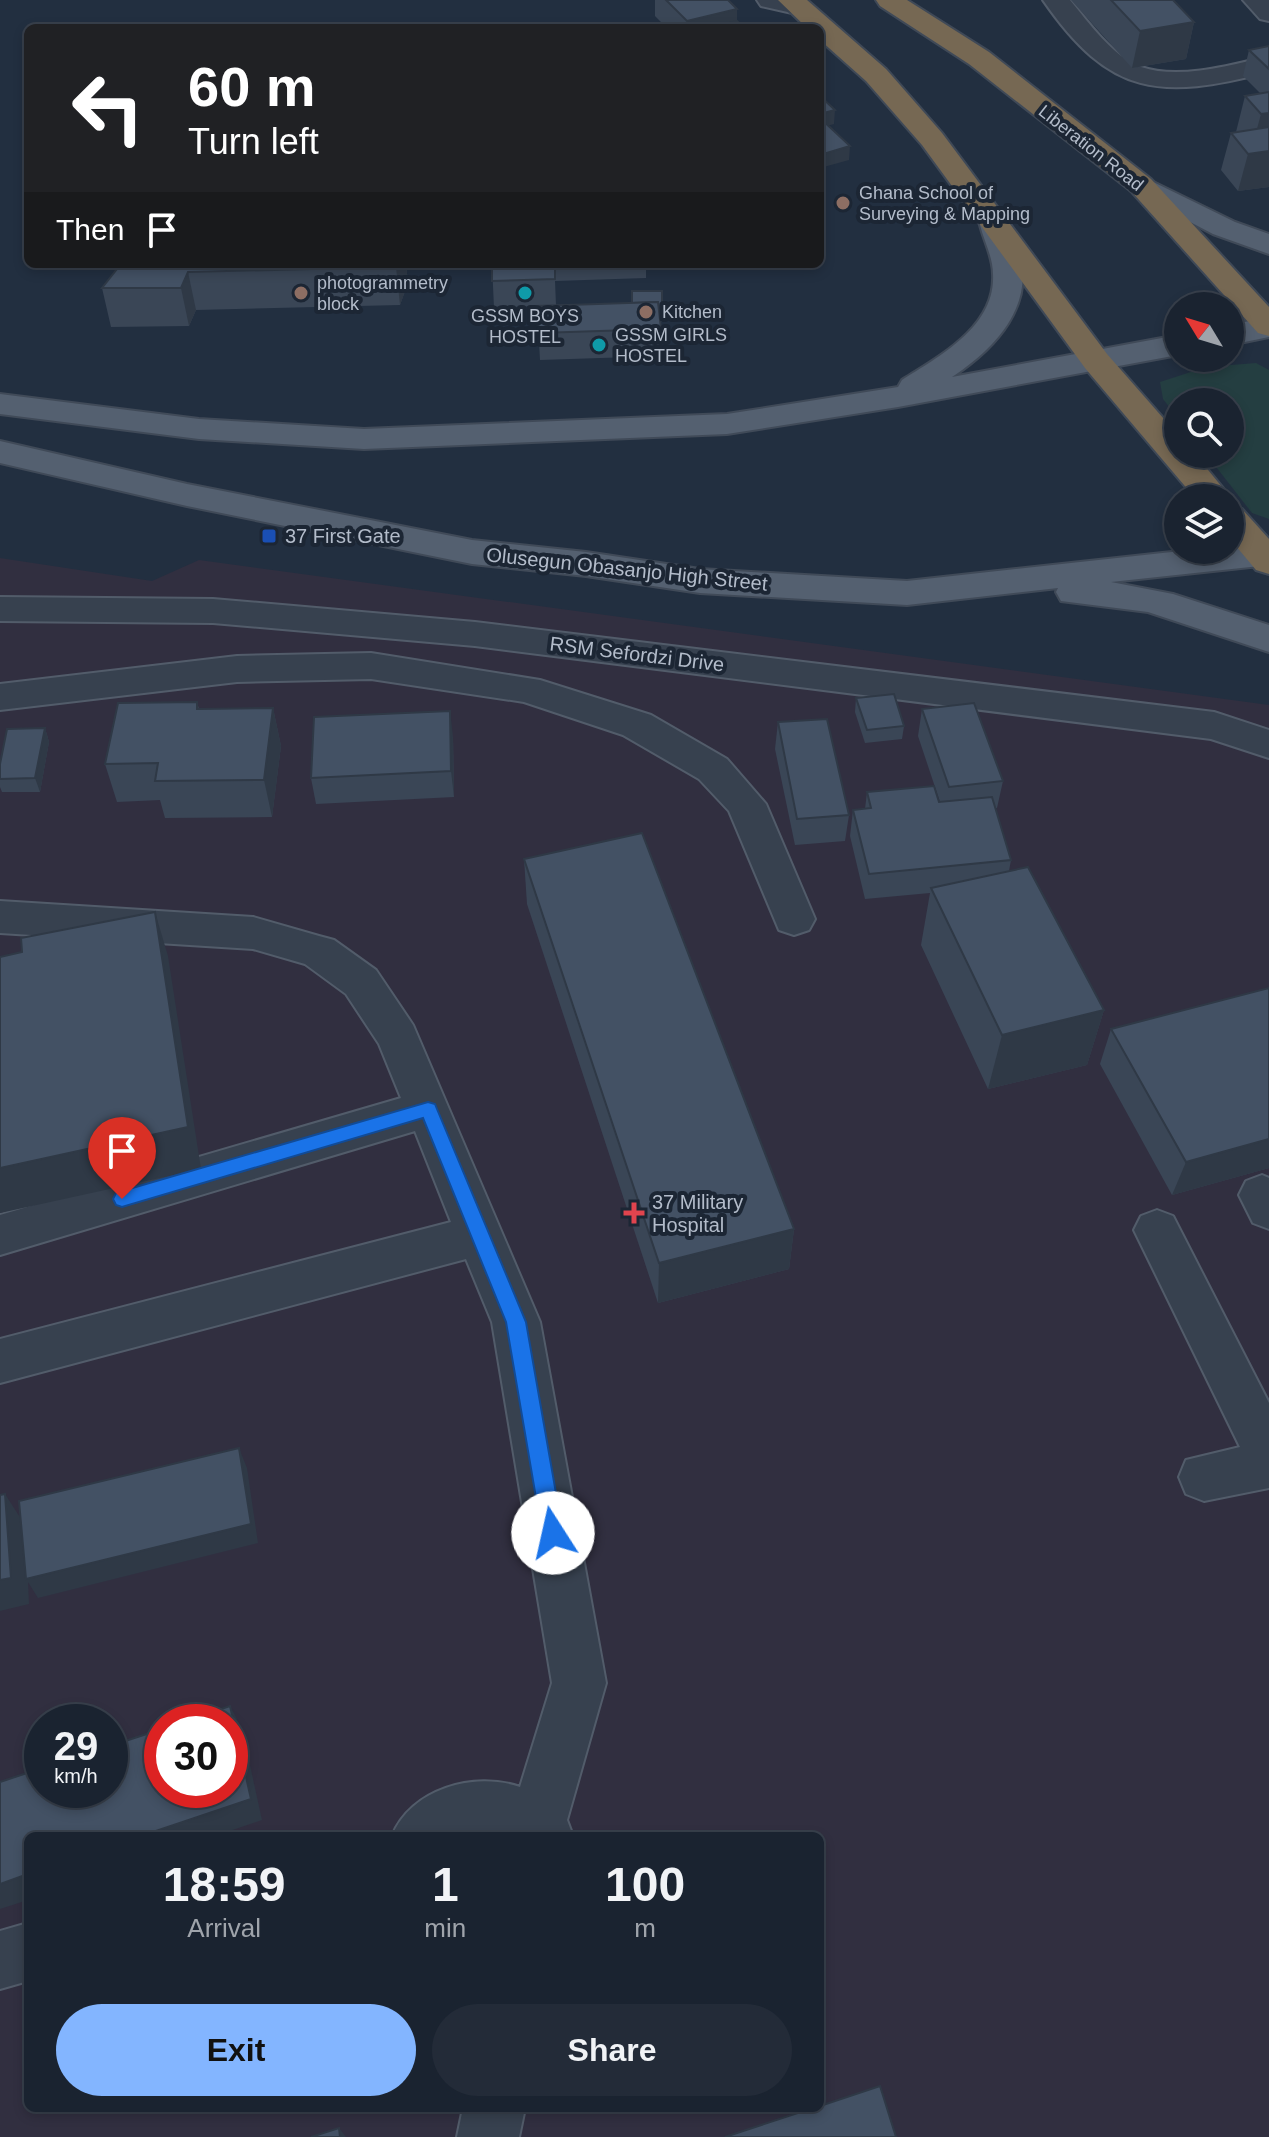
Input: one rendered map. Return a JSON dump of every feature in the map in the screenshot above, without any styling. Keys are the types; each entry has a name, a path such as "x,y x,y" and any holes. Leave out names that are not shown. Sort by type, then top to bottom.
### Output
{"highway":[{"name":"Liberation Road","path":"889,0 979,58 1141,185 1269,326"},
{"path":"796,4 819,24"},
{"path":"824,29 876,75 932,139 1096,361 1202,484"},
{"path":"1244,532 1267,556"}],"main road":[{"path":"1141,185 1224,228 1269,245"},
{"path":"898,397 963,356 997,318 1009,278 995,225"},
{"path":"1244,332 1269,326"},
{"path":"0,404 199,429 364,439 428,439 727,424 898,397 1164,348"},
{"name":"Olusegun Obasanjo High Street","path":"0,452 187,495 472,552 586,564 700,581 907,593 1267,556"},
{"path":"907,593 1103,592 1209,617 1269,639"}],"street":[{"path":"770,0 796,4"},
{"path":"1056,0 1089,40 1131,73 1184,78 1269,64"},
{"path":"1256,0 1269,13"},
{"name":"RSM Sefordzi Drive","path":"0,609 213,611 475,634 1214,726 1269,744"},
{"path":"0,697 237,669 371,666 527,689 637,725 713,769 746,804 794,919"},
{"path":"0,917 253,933 319,952 361,982 398,1037 516,1322 579,1683 541,1831 503,1809 466,1807 431,1824 424,1832"},
{"path":"0,1235 428,1109"},
{"path":"1157,1230 1269,1454"},
{"path":"0,1361 479,1235"},
{"path":"1204,1477 1269,1465"},
{"path":"0,1960 24,1953"},
{"path":"488,2137 493,2112"}],"shaded area":[{"name":"37 Military Hospital","path":"0,558 152,581 199,560 1269,705 1269,2137 0,2137"}],"green space":[{"path":"1256,363 1269,370 1269,519 1252,513 1244,503 1244,484 1229,484 1217,468 1244,468 1244,388 1164,388 1164,400 1160,382 1191,372 1244,372 1244,364"}],"building":[{"path":"666,0 728,0 737,9 687,21"},
{"path":"1111,0 1173,0 1194,22 1140,31"},
{"path":"1269,46 1269,69 1249,50"},
{"path":"1269,92 1269,113 1261,114 1245,96"},
{"path":"824,100 835,110 824,113"},
{"path":"824,122 850,146 824,154"},
{"path":"1269,127 1269,151 1248,154 1231,133"},
{"path":"118,268 354,268 188,272 181,288 102,288"},
{"path":"492,268 555,268 555,279 492,281"},
{"path":"632,291 662,291 662,308 659,308 658,302 632,303"},
{"path":"658,302 661,329 539,333 537,306"},
{"path":"894,694 904,726 867,730 856,698"},
{"path":"197,702 197,709 273,708 264,780 155,781 158,763 105,764 118,703"},
{"path":"974,703 1003,781 949,787 922,709"},
{"path":"450,711 451,771 311,778 314,717"},
{"path":"827,719 849,815 797,819 778,722"},
{"path":"45,728 35,778 0,779 7,729"},
{"path":"934,786 939,802 992,797 1011,860 869,874 853,810 871,808 867,792"},
{"path":"642,833 794,1229 659,1263 524,859"},
{"path":"1028,867 1104,1010 1002,1035 931,888"},
{"path":"155,912 188,1127 0,1168 0,957 22,952 21,938"},
{"path":"1269,988 1269,1139 1186,1162 1111,1029"},
{"path":"239,1448 251,1524 26,1579 19,1501"},
{"path":"5,1494 11,1578 0,1580 0,1495"},
{"path":"144,1735 144,1808 224,1808 153,1832 24,1832 24,1875 0,1884 0,1782 24,1774 24,1808 128,1808 128,1740"},
{"path":"880,2086 896,2137 725,2137 801,2112 824,2112 824,2105"},
{"path":"339,2128 340,2137 311,2137"}],"place":[{"name":"Ghana School of Surveying & Mapping","path":"843,203"},
{"name":"photogrammetry block","path":"301,293"},
{"name":"GSSM BOYS HOSTEL","path":"525,293"},
{"name":"Kitchen","path":"646,312"},
{"name":"GSSM GIRLS HOSTEL","path":"599,345"},
{"name":"37 First Gate","path":"269,536"},
{"name":"37 Military Hospital","path":"634,1213"}],"route":[{"path":"122,1199 428,1109 516,1322 553,1533"}]}
